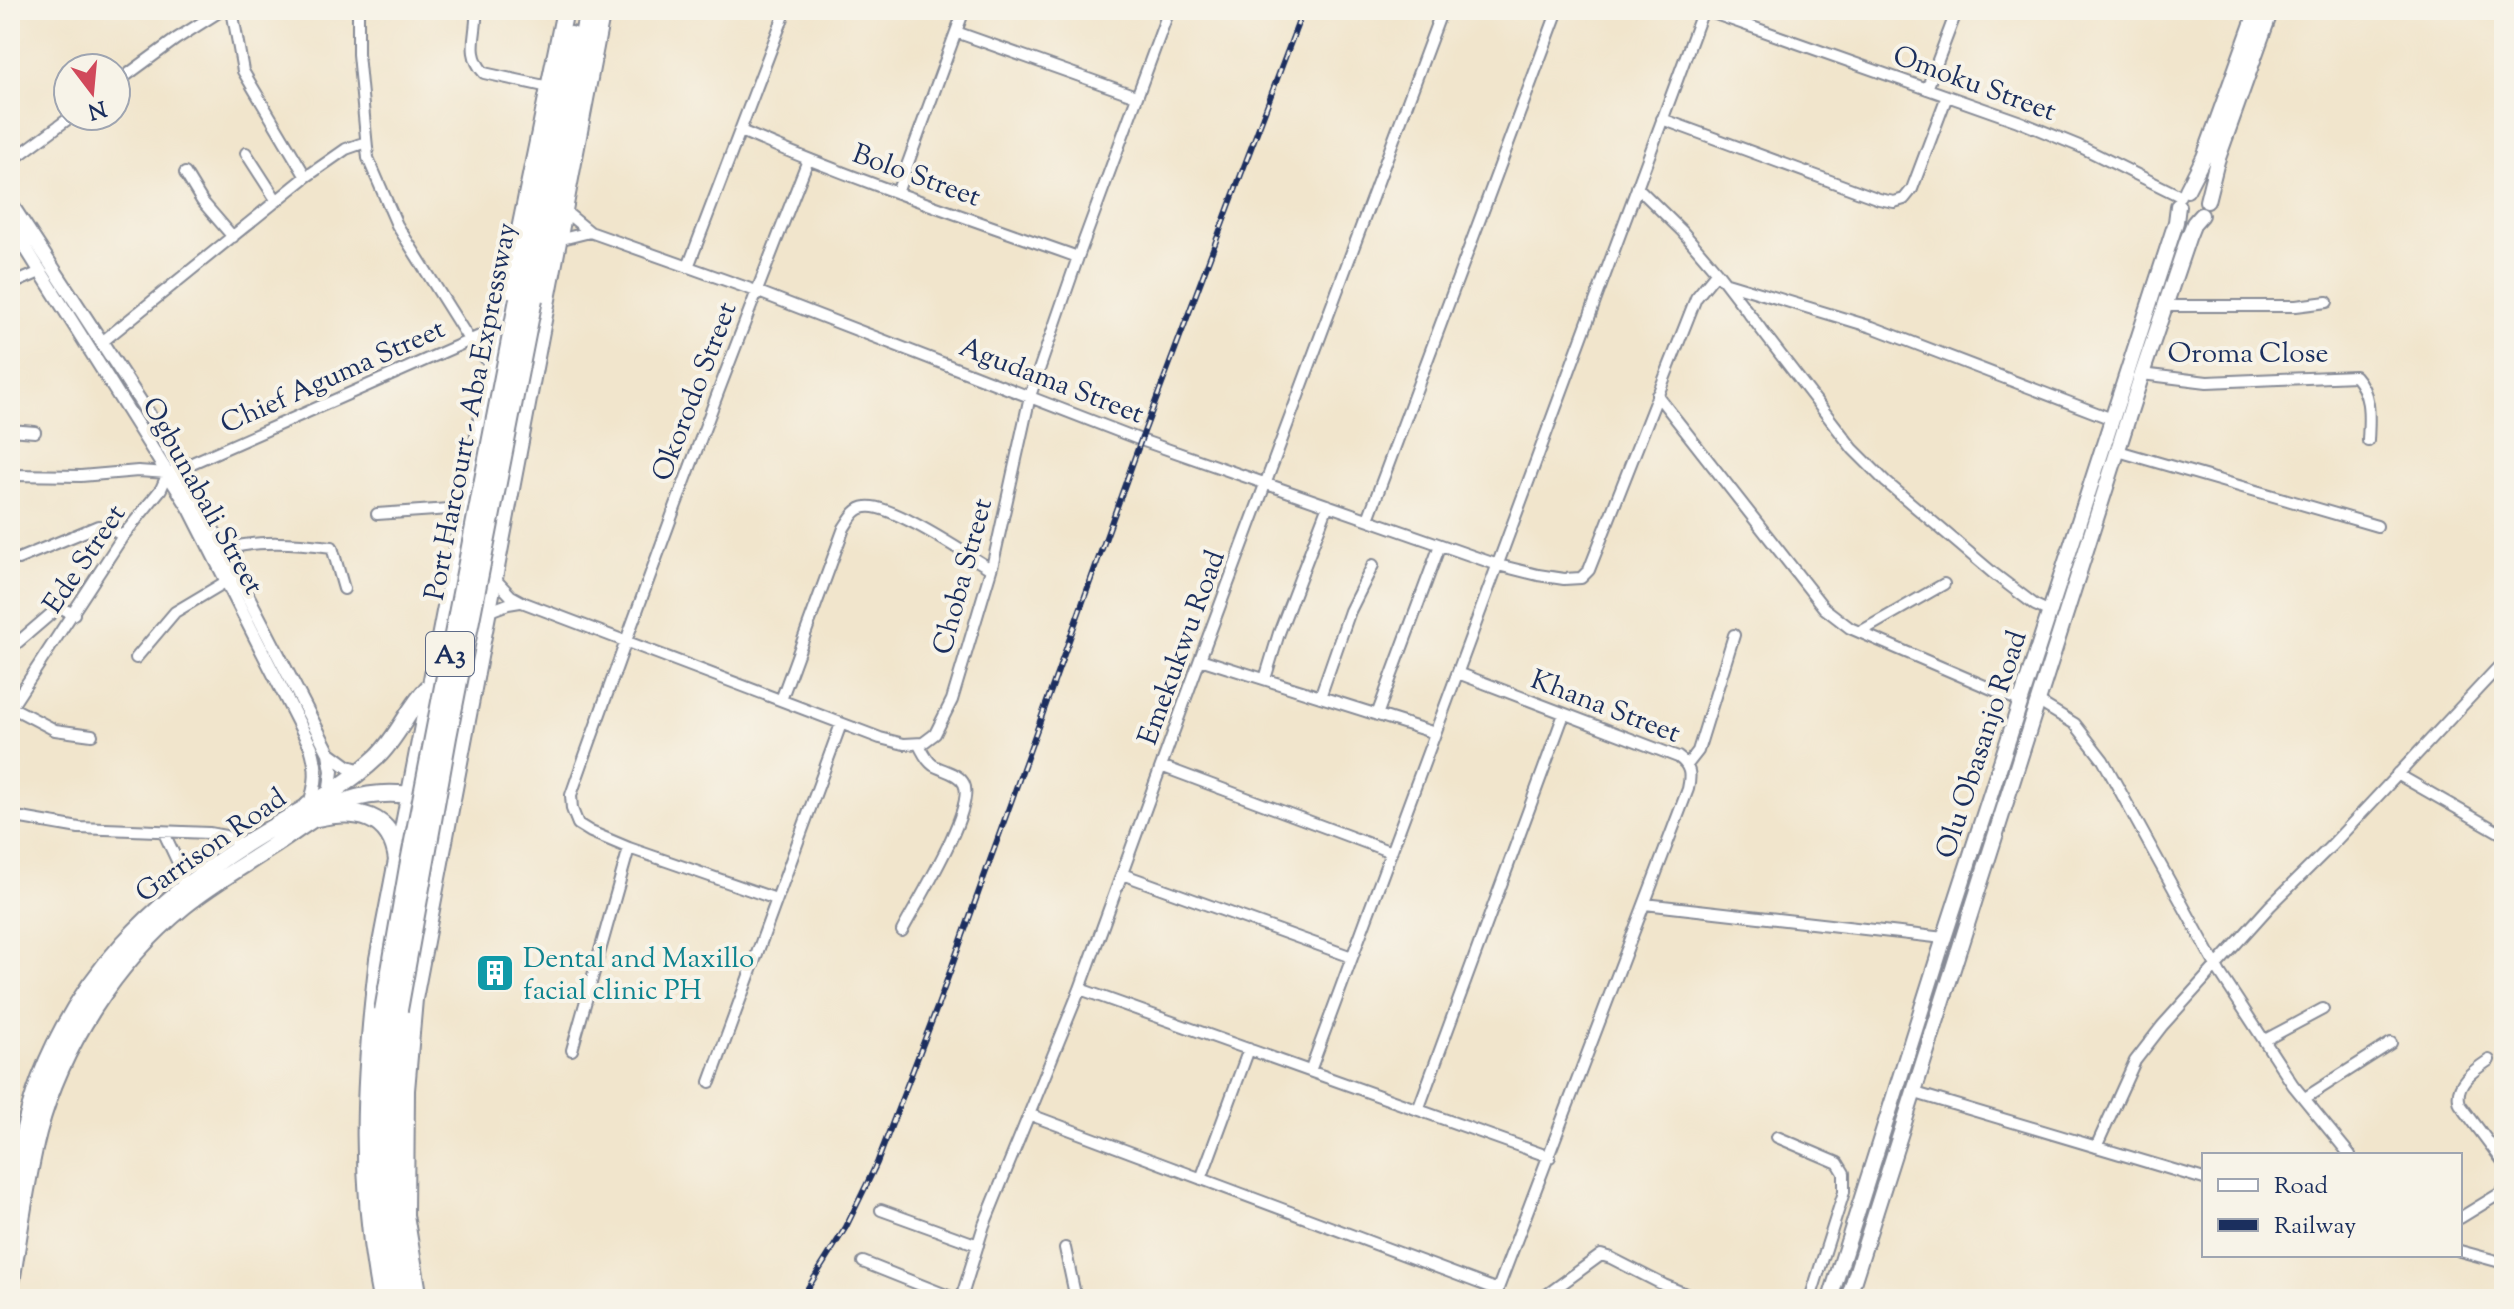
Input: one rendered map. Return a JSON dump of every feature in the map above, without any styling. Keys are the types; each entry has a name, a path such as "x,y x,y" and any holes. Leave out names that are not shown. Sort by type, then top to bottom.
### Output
{"highway":[{"name":"Port Harcourt - Aba Expressway","path":"393,1299 382,1215 379,1056 444,752 576,10"},
{"name":"Port Harcourt - Aba Expressway","path":"526,299 589,10"},
{"path":"313,811 368,817 391,833 398,860"},
{"name":"Port Harcourt - Aba Expressway","path":"391,1010 395,1199 406,1299"}],"main road":[{"path":"381,1299 371,1240 364,1115 367,1050 378,959 464,508 565,10"},
{"path":"419,1299 405,1215 406,1090 414,999 602,10"},
{"name":"Olu Obasanjo Road","path":"1830,1299 2176,222 2181,197 2204,157 2257,10"},
{"name":"Olu Obasanjo Road","path":"1848,1299 2142,374 2188,238 2204,208 2217,161 2271,10"},
{"path":"2200,190 2204,208 2187,216 2181,197 2200,190"},
{"path":"431,685 441,678 453,677 465,683 472,692"},
{"name":"Garrison Road","path":"10,1288 38,1134 68,1052 91,1014 137,953 184,906 313,811 331,791 361,771 394,738 431,685"},
{"name":"Garrison Road","path":"10,1209 20,1149 40,1079 90,985 142,922 183,887 244,845 313,811 359,796 384,792 451,800"}],"street":[{"path":"132,71 222,10"},
{"path":"232,10 243,71 306,177"},
{"path":"358,10 358,54 368,158 397,225 470,341 492,366"},
{"path":"476,10 472,45 474,58 484,73 549,87"},
{"path":"688,267 786,10"},
{"path":"897,193 964,10"},
{"name":"Choba Street","path":"919,745 935,734 952,700 991,569 1030,396 1169,10"},
{"name":"Emekukwu Road","path":"959,1299 984,1225 1080,989 1442,10"},
{"path":"1368,519 1558,10"},
{"path":"1310,1071 1703,10"},
{"name":"Omoku Street","path":"1703,10 2079,146 2181,197"},
{"path":"1927,89 1957,10"},
{"path":"956,32 1136,96"},
{"path":"1662,119 1894,202 1904,199 1912,189 1947,96"},
{"path":"10,162 52,131"},
{"name":"Bolo Street","path":"741,131 808,160 1078,257"},
{"path":"102,342 306,177 346,149 366,142"},
{"path":"246,153 277,201"},
{"name":"Okorodo Street","path":"629,848 578,824 571,795 756,291 808,160"},
{"path":"185,173 202,201 233,237"},
{"path":"1637,187 1682,231 1717,272 1853,449 1886,482 1993,573 2035,605 2050,612"},
{"name":"Ogbunabali Street","path":"10,202 148,413 196,520 311,747 317,766 313,811"},
{"path":"563,210 590,232"},
{"name":"Ogbunabali Street","path":"10,223 224,550 329,753 331,791"},
{"path":"558,240 590,232"},
{"name":"Agudama Street","path":"590,232 756,291 1141,440 1498,565 1564,579 1581,578 1586,574 1657,395"},
{"path":"10,285 40,272"},
{"path":"1717,272 1696,298 1657,395 1824,608 1860,632 2022,702"},
{"path":"1725,282 1872,327 2112,419"},
{"path":"2165,306 2296,306 2327,302"},
{"name":"Chief Aguma Street","path":"174,470 500,327"},
{"name":"Oroma Close","path":"2142,374 2207,382 2355,376 2365,389 2369,404 2368,441"},
{"path":"10,430 35,432"},
{"path":"2118,451 2377,526"},
{"path":"10,475 81,476 174,470"},
{"name":"Ede Street","path":"11,708 123,536 174,470"},
{"path":"1265,679 1279,633 1328,505"},
{"path":"781,700 844,528 861,508 876,507 899,515 991,569"},
{"path":"377,514 464,508"},
{"path":"18,559 98,526 108,527 123,536"},
{"path":"224,550 238,545 266,544 332,547 344,589"},
{"path":"1377,715 1440,545"},
{"path":"1320,697 1350,611 1373,565"},
{"path":"493,577 511,596 522,602 841,724 880,738 919,745 930,763 960,778 967,794 957,828 902,931"},
{"path":"136,658 175,612 227,581"},
{"path":"1860,632 1944,584"},
{"path":"487,612 522,602"},
{"path":"10,649 59,607 74,614"},
{"path":"1687,765 1698,751 1734,635"},
{"path":"1200,659 1435,733"},
{"path":"2096,1147 2135,1061 2215,964 2504,661"},
{"name":"Khana Street","path":"1458,673 1678,757 1687,765 1691,776 1496,1294"},
{"path":"2039,702 2075,724 2113,775 2215,964 2293,1085 2348,1153"},
{"path":"11,708 55,730 92,735"},
{"path":"1418,1110 1564,714"},
{"path":"710,1082 841,724"},
{"path":"329,753 348,767 361,771"},
{"path":"1161,766 1391,852"},
{"path":"2397,774 2504,835"},
{"path":"10,816 79,828 209,833 244,845"},
{"path":"164,833 180,867 183,887"},
{"path":"572,1050 629,848 776,899"},
{"path":"1122,874 1352,957"},
{"path":"1645,904 1944,938"},
{"path":"1080,989 1550,1157"},
{"path":"2265,1040 2323,1009"},
{"path":"2305,1098 2391,1043"},
{"path":"1201,1179 1249,1049"},
{"path":"2489,1060 2466,1079 2457,1096 2504,1163"},
{"path":"1912,1092 2202,1178"},
{"path":"1031,1115 1496,1294"},
{"path":"1777,1137 1838,1163 1844,1173 1844,1192 1810,1299"},
{"path":"2462,1217 2504,1191"},
{"path":"881,1210 978,1245"},
{"path":"1065,1248 1076,1299"},
{"path":"2462,1252 2504,1263"},
{"path":"1541,1299 1601,1255 1698,1299"},
{"path":"863,1262 959,1299"}],"railway":[{"path":"801,1299 846,1227 877,1163 938,1005 1141,440 1303,10"}],"place":[{"name":"Dental and Maxillo facial clinic PH","path":"495,973"}]}
